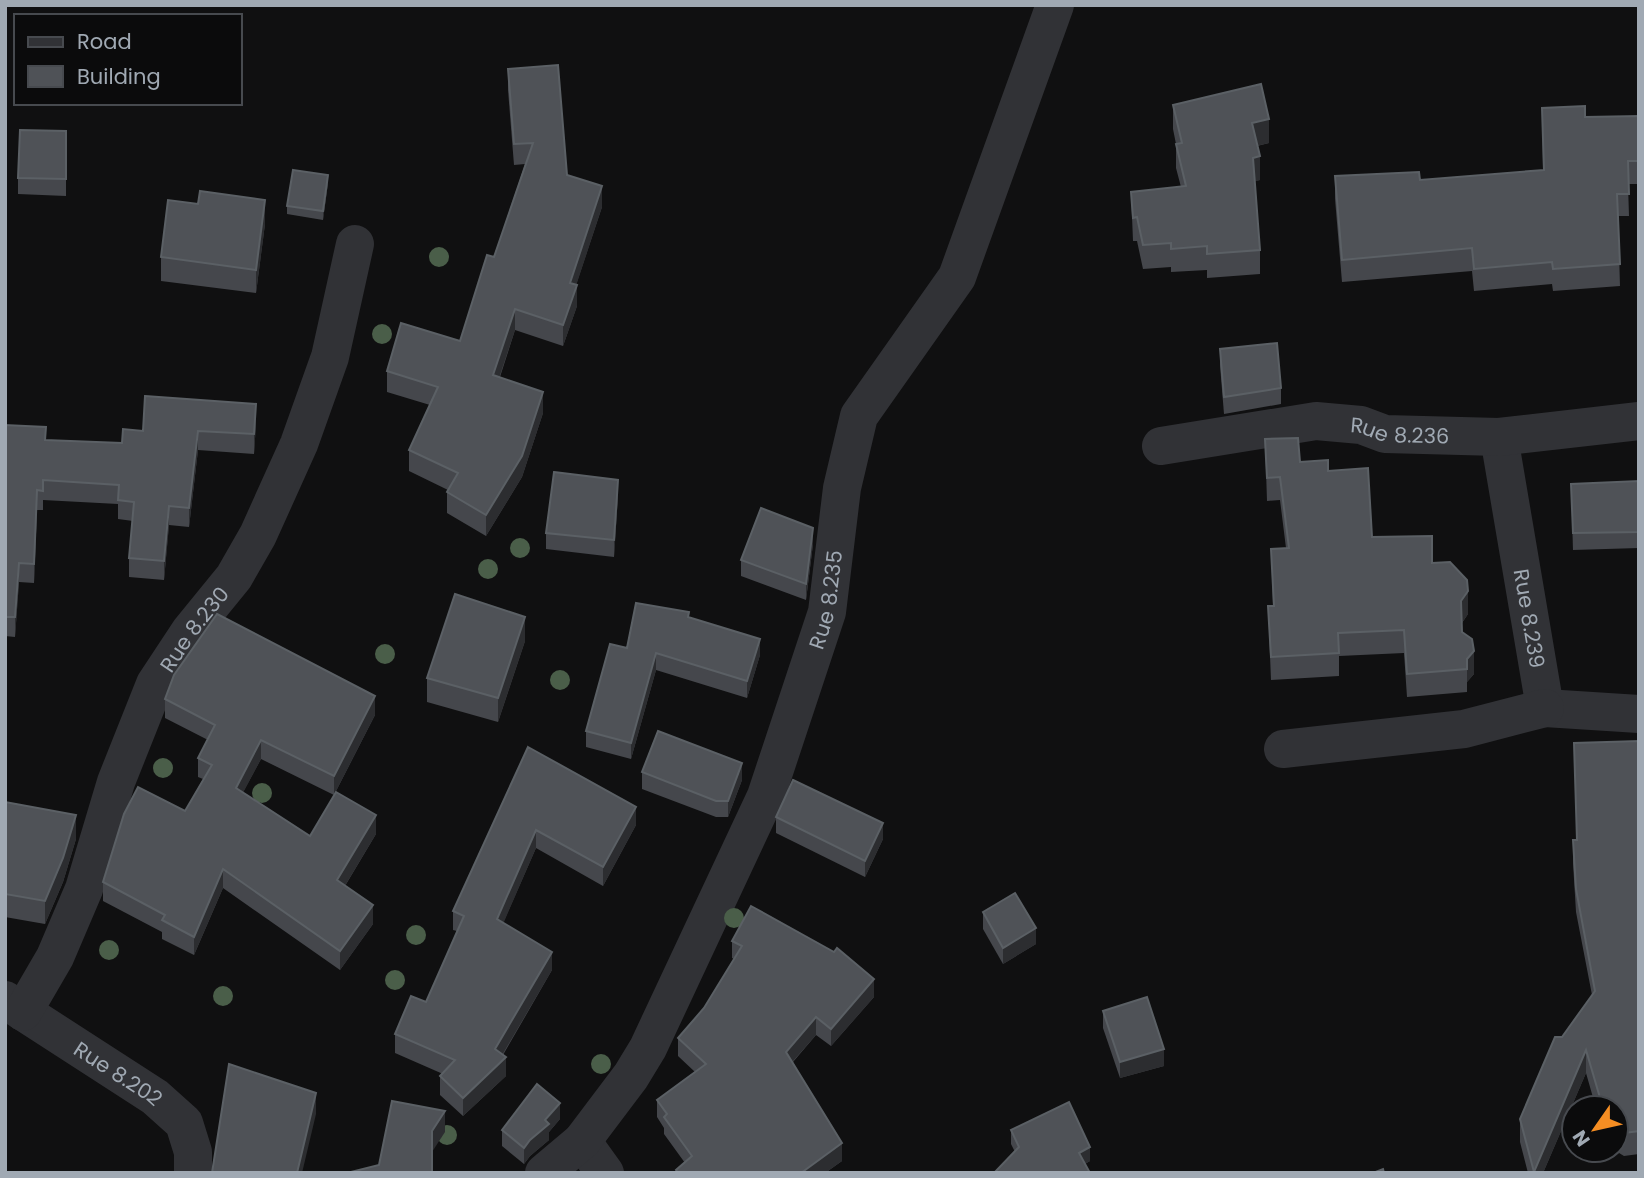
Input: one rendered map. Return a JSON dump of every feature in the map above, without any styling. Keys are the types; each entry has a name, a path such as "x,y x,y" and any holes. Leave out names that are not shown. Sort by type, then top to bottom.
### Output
{"street":[{"name":"Rue 8.235","path":"544,1173 582,1141 624,1087 648,1048 766,796 827,612 842,488 859,416 957,277 1055,5"},
{"name":"Rue 8.230","path":"14,1006 55,957 84,889 116,782 155,684 190,631 234,577 258,535 299,444 330,357 355,244"},
{"name":"Rue 8.236","path":"1161,446 1316,421 1361,425 1385,434 1499,437 1639,421"},
{"name":"Rue 8.239","path":"1499,437 1545,708"},
{"path":"1283,749 1464,729 1545,708 1639,714"},
{"name":"Rue 8.202","path":"14,1006 155,1097 184,1123 193,1152 193,1173"},
{"path":"582,1141 605,1173"}],"building":[{"path":"558,65 567,175 602,186 570,283 577,285 563,325 515,309 493,375 543,392 522,456 486,515 447,492 458,473 409,450 438,387 387,371 401,323 460,341 487,255 494,257 533,143 514,144 508,69"},
{"path":"1261,84 1269,119 1252,123 1260,156 1253,158 1260,250 1207,254 1207,246 1171,249 1171,243 1143,245 1137,217 1133,218 1131,192 1186,186 1176,144 1182,143 1173,105"},
{"path":"1585,106 1585,117 1639,116 1639,161 1628,161 1629,194 1617,194 1620,264 1553,269 1552,262 1474,269 1472,248 1342,260 1335,176 1419,172 1420,180 1544,170 1542,108"},
{"path":"20,130 66,131 66,179 18,178"},
{"path":"293,170 328,175 323,211 287,206"},
{"path":"200,191 265,200 256,270 161,257 168,200 198,204"},
{"path":"1277,343 1281,388 1224,397 1220,349"},
{"path":"145,396 256,404 254,434 198,431 189,508 169,506 164,561 129,558 134,502 118,500 119,485 43,480 43,491 37,490 34,564 19,563 15,617 5,617 5,425 46,427 45,440 122,443 123,429 143,431"},
{"path":"1298,438 1300,462 1328,460 1328,471 1368,468 1372,537 1432,536 1432,563 1450,562 1467,580 1468,591 1461,601 1462,632 1472,639 1474,651 1467,659 1467,669 1407,674 1404,630 1338,633 1339,653 1271,657 1268,606 1274,606 1271,549 1289,548 1280,477 1267,478 1265,439"},
{"path":"554,472 618,480 614,540 546,533"},
{"path":"1639,481 1639,532 1573,533 1571,484"},
{"path":"761,508 813,528 806,584 741,560"},
{"path":"455,594 525,617 498,698 427,678"},
{"path":"636,603 689,612 688,617 760,639 747,681 656,653 631,743 586,731 610,644 627,648"},
{"path":"217,614 375,696 334,776 261,740 236,788 310,836 336,792 376,815 337,880 373,905 340,951 223,869 194,937 162,920 165,915 103,882 124,814 138,787 185,811 212,765 198,758 215,725 165,699 174,675"},
{"path":"658,731 742,763 728,801 716,801 642,772"},
{"path":"1639,741 1639,1131 1630,1132 1630,1094 1599,1094 1586,1050 1567,1094 1560,1094 1560,1111 1534,1172 1520,1119 1555,1037 1562,1037 1595,991 1576,889 1573,840 1577,840 1574,743"},
{"path":"528,747 636,807 603,867 536,830 497,919 552,952 495,1049 506,1057 463,1098 440,1076 455,1060 395,1034 411,996 426,1002 464,916 453,911"},
{"path":"793,780 883,823 865,861 776,817"},
{"path":"5,802 76,815 63,858 45,901 5,894"},
{"path":"1015,893 1036,928 1003,948 983,912"},
{"path":"751,906 834,952 837,948 874,979 831,1029 816,1017 786,1052 842,1143 801,1173 678,1173 676,1170 692,1156 664,1117 667,1114 657,1100 706,1064 678,1038 704,1008 742,946 732,941"},
{"path":"1147,997 1164,1049 1120,1062 1103,1011"},
{"path":"229,1064 316,1093 297,1173 212,1173"},
{"path":"537,1084 560,1103 545,1120 549,1124 524,1148 502,1130"},
{"path":"392,1101 445,1111 432,1131 432,1173 347,1173 379,1165"},
{"path":"1069,1102 1090,1147 1079,1153 1090,1173 994,1173 1019,1147 1011,1130"}]}
